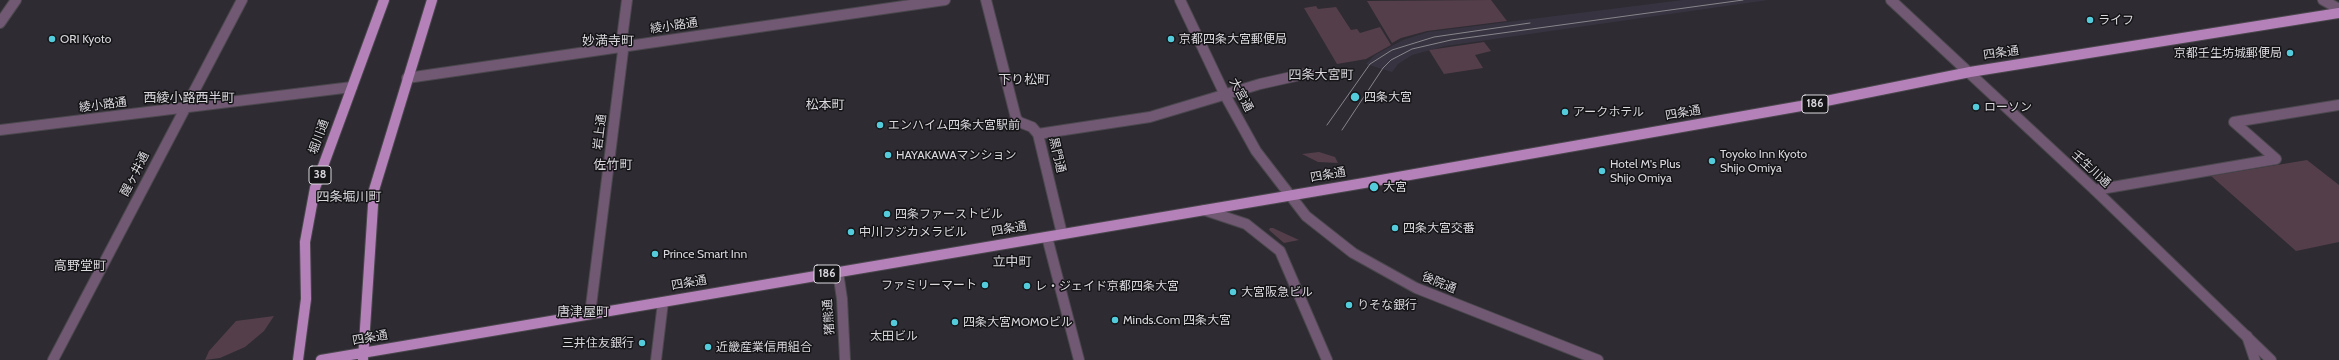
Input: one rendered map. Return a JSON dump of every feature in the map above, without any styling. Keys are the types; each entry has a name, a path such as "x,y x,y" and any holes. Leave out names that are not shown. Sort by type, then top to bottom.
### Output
{"main road":[{"name":"堀川通","path":"298,360 306,299 305,242 315,188 384,0"},
{"path":"364,357 374,190 432,0"},
{"name":"四条通","path":"321,360 364,357 590,314 1047,237 1802,106 1970,72 2339,13"}],"street":[{"path":"0,24 16,0"},
{"name":"醒ヶ井通","path":"53,360 242,0"},
{"name":"岩上通","path":"590,314 623,51 621,46 627,0"},
{"name":"綾小路通","path":"407,78 945,0"},
{"name":"黒門通","path":"986,0 1016,118 1019,122 1032,127 1038,134 1062,234"},
{"name":"大宮通","path":"1180,0 1225,95 1256,151 1290,195"},
{"name":"壬生川通","path":"1891,0 2095,190 2271,360"},
{"path":"2323,0 2339,9"},
{"path":"1038,134 1150,117 1260,84 1309,73"},
{"name":"綾小路通","path":"0,130 184,109 352,87"},
{"path":"2095,190 2276,159 2234,122 2339,105"},
{"name":"後院通","path":"1290,195 1306,216 1353,253 1374,266 1416,288 1598,360"},
{"path":"1204,210 1246,224 1261,234 1277,248 1327,360"},
{"path":"1047,237 1079,360"},
{"name":"猪熊通","path":"838,272 842,299 845,360"},
{"path":"656,360 663,302"},
{"path":"2247,336 2255,360"}],"shaded area":[{"path":"1491,0 1507,21 1427,31 1401,38 1392,43 1367,1"},
{"path":"1683,0 1768,0 1445,46 1412,55 1398,64 1392,72 1366,64 1375,55 1403,40 1428,32"},
{"path":"1316,6 1318,9 1336,7 1351,30 1357,29 1360,33 1380,27 1391,45 1366,59 1337,64 1304,8"},
{"path":"1484,42 1491,51 1475,55 1483,68 1444,74 1429,50"},
{"path":"1319,152 1335,157 1338,163 1318,162 1302,154"},
{"path":"2307,160 2339,185 2339,242 2296,251 2211,176"},
{"path":"1270,228 1299,240 1284,243 1269,230"},
{"path":"274,316 264,331 245,347 220,358 205,360 209,351 236,321"}],"tram line":[{"path":"1342,130 1383,68 1391,60 1412,49 1451,40 1743,0"},
{"path":"1327,125 1370,64 1392,50 1434,37 1530,23"}],"place":[{"name":"ライフ","path":"2090,20"},
{"name":"ORI Kyoto","path":"52,39"},
{"name":"京都四条大宮郵便局","path":"1171,39"},
{"name":"京都壬生坊城郵便局","path":"2290,53"},
{"name":"四条大宮","path":"1355,97"},
{"name":"ローソン","path":"1976,107"},
{"name":"アークホテル","path":"1565,112"},
{"name":"エンハイム四条大宮駅前","path":"880,125"},
{"name":"HAYAKAWAマンション","path":"888,155"},
{"name":"Toyoko Inn Kyoto Shijo Omiya","path":"1712,161"},
{"name":"Hotel M's Plus Shijo Omiya","path":"1602,171"},
{"name":"大宮","path":"1374,187"},
{"name":"四条ファーストビル","path":"887,214"},
{"name":"四条大宮交番","path":"1395,228"},
{"name":"中川フジカメラビル","path":"851,232"},
{"name":"Prince Smart Inn","path":"655,254"},
{"name":"ファミリーマート","path":"985,285"},
{"name":"レ・ジェイド京都四条大宮","path":"1027,286"},
{"name":"大宮阪急ビル","path":"1233,292"},
{"name":"りそな銀行","path":"1349,305"},
{"name":"Minds.Com 四条大宮","path":"1115,320"},
{"name":"四条大宮MOMOビル","path":"955,322"},
{"name":"太田ビル","path":"894,323"},
{"name":"三井住友銀行","path":"642,343"},
{"name":"近畿産業信用組合","path":"708,347"}],"district":[{"name":"妙満寺町","path":"608,41"},
{"name":"四条大宮町","path":"1321,75"},
{"name":"下り松町","path":"1024,80"},
{"name":"西綾小路西半町","path":"189,98"},
{"name":"松本町","path":"825,105"},
{"name":"佐竹町","path":"613,165"},
{"name":"四条堀川町","path":"349,197"},
{"name":"立中町","path":"1012,262"},
{"name":"高野堂町","path":"80,266"},
{"name":"唐津屋町","path":"583,312"}]}
